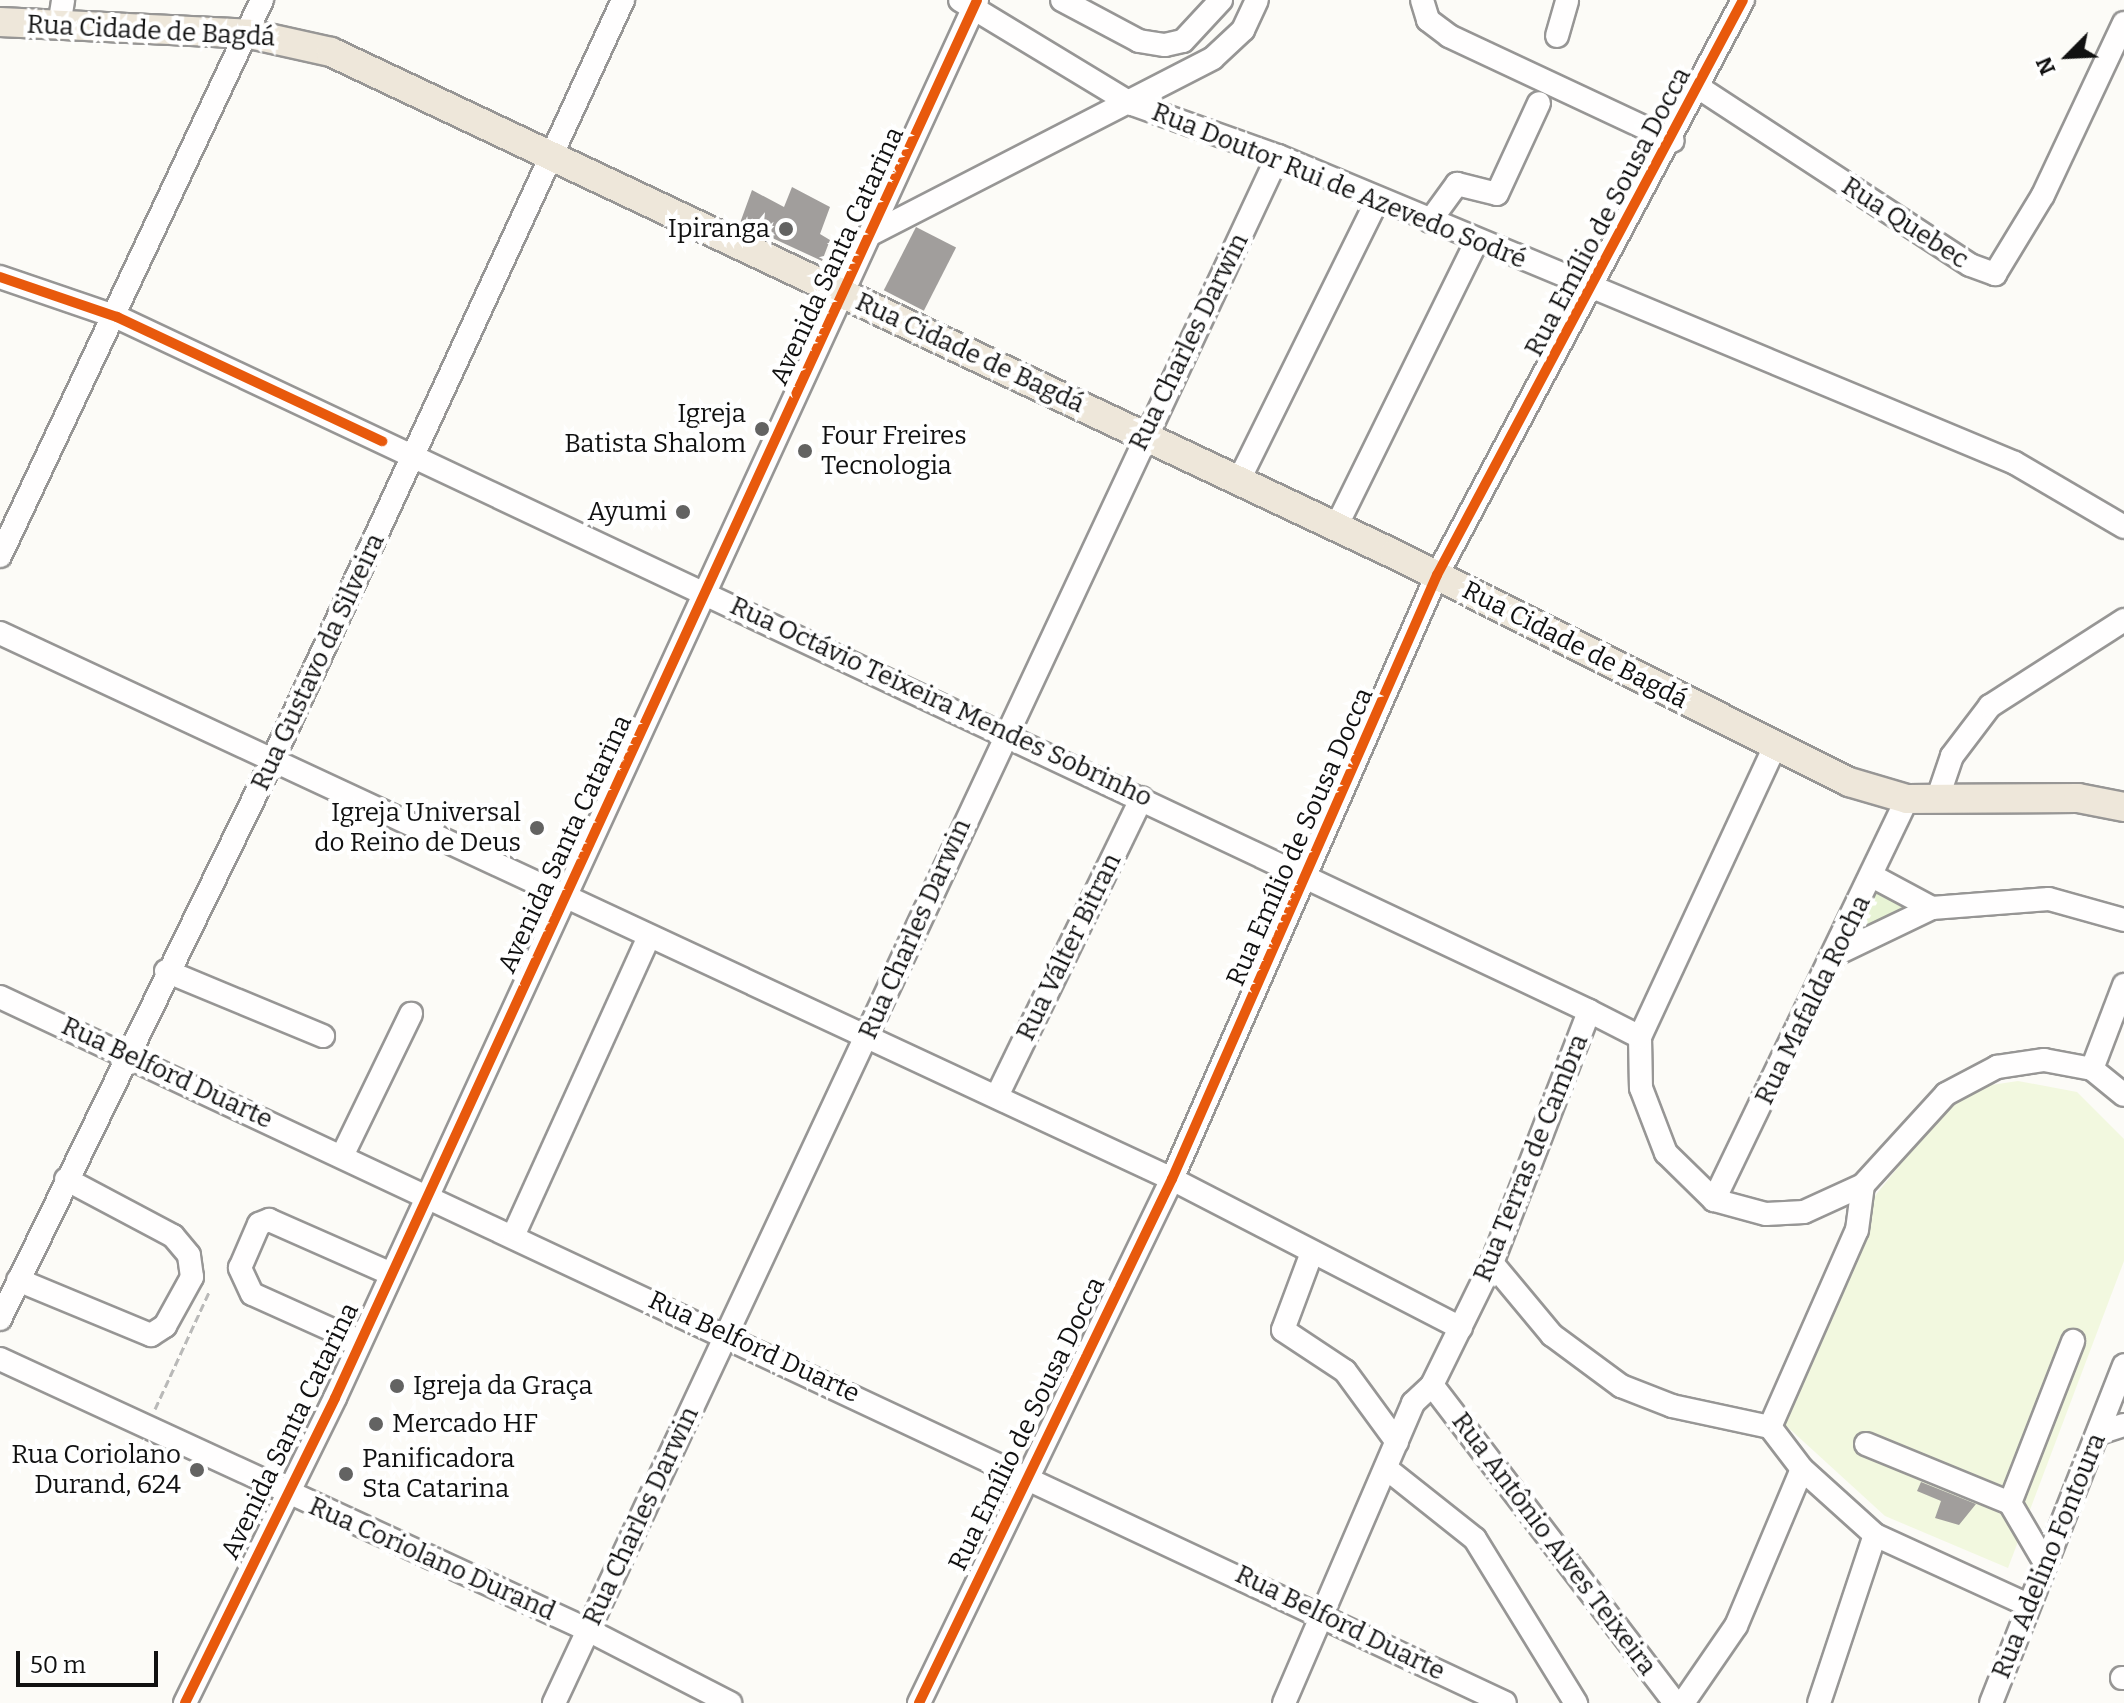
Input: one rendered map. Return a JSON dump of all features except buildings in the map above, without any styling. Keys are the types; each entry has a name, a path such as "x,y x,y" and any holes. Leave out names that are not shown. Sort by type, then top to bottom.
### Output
{"main road":[{"name":"Rua Cidade de Bagdá","path":"0,22 61,13 250,34 331,52 1437,575 1807,764 1907,799 2078,798 2124,807"}],"street":[{"path":"0,556 117,317 250,34 262,0"},
{"name":"Rua Gustavo da Silveira","path":"0,1319 125,1053 273,759 415,456 547,155 623,0"},
{"path":"873,233 1132,104 1213,58 1255,6 1222,0 1183,41 1165,45 1139,41 1062,0"},
{"path":"1422,0 1428,20 1449,36 1673,141"},
{"path":"1557,36 1567,0"},
{"name":"Rua Emílio de Sousa Docca","path":"919,1703 1026,1472 1172,1179 1308,876 1437,575 1701,89 1743,0"},
{"name":"Rua Doutor Rui de Azevedo Sodré","path":"970,4 1132,104 1278,156 2015,463 2124,527"},
{"name":"Avenida Santa Catarina","path":"185,1703 359,1342 845,295 970,4"},
{"name":"Rua Quebec","path":"1701,89 1970,265 1995,274 2043,195 2124,23"},
{"path":"1430,221 1457,184 1497,194 1539,103"},
{"name":"Rua Charles Darwin","path":"554,1703 867,1037 1004,731 1278,156"},
{"path":"1239,480 1378,199"},
{"path":"1336,527 1477,241"},
{"name":"Rua Octávio Teixeira Mendes Sobrinho","path":"0,277 117,317 1004,731 1589,1011"},
{"path":"1937,800 1952,756 1990,706 2124,620"},
{"path":"0,633 1172,1179 1311,1255 1461,1328"},
{"path":"1775,746 1640,1037 1637,1064 1655,1131 1685,1176 1714,1200 1787,1216 1863,1185 1964,1081 2044,1060 2092,1069 2124,1095"},
{"path":"1755,788 1781,769 1807,764"},
{"name":"Rua Válter Bitran","path":"997,1096 1142,798"},
{"name":"Rua Mafalda Rocha","path":"1714,1200 1874,877 1907,799"},
{"path":"1874,877 1932,908"},
{"path":"1834,955 1932,908 2049,899 2124,920"},
{"path":"514,1234 649,936"},
{"path":"166,971 323,1036"},
{"path":"2092,1069 2124,985"},
{"name":"Rua Belford Duarte","path":"0,997 1026,1472 1327,1617 1481,1698 1505,1703"},
{"name":"Rua Terras de Cambra","path":"1284,1703 1327,1617 1413,1403 1432,1385 1492,1263 1589,1011 1640,1037"},
{"path":"343,1154 411,1014"},
{"path":"18,1280 151,1335 165,1326 192,1277 189,1255 173,1236 66,1179"},
{"path":"1770,1427 1857,1230 1863,1185"},
{"path":"359,1342 252,1294 242,1282 245,1257 259,1224 269,1220 389,1273"},
{"path":"1311,1255 1283,1330 1345,1371 1397,1442"},
{"path":"1492,1263 1552,1335 1621,1386 1672,1406 1770,1427 1802,1469 1875,1535 2026,1604"},
{"path":"2010,1503 2073,1341"},
{"name":"Rua Coriolano Durand","path":"0,1359 285,1493 588,1630 730,1703"},
{"name":"Rua Adelino Fontoura","path":"1991,1703 2026,1604 2099,1433 2124,1365"},
{"name":"Rua Antônio Alves Teixeira","path":"1432,1385 1675,1703"},
{"path":"2099,1433 2124,1425"},
{"path":"1866,1444 2010,1503 2044,1561"},
{"path":"1387,1469 1484,1549 1576,1703"},
{"path":"1683,1703 1736,1626 1802,1469"},
{"path":"1819,1703 1875,1535"}],"path":[{"path":"146,1428 209,1292"}],"green space":[{"path":"1873,885 1922,906 1847,942"},
{"path":"2018,1081 2077,1092 2124,1139 2124,1261 2008,1568 1885,1516 1768,1409 1870,1202 1946,1108 1978,1087"}],"cycle path":[{"path":"185,1703 335,1398 977,0"},
{"path":"919,1703 1172,1179 1437,575 1743,0"},
{"path":"0,277 117,317 382,441"}],"place":[{"name":"Ipiranga","path":"786,229"},
{"name":"Igreja Batista Shalom","path":"762,429"},
{"name":"Four Freires Tecnologia","path":"805,451"},
{"name":"Ayumi","path":"683,512"},
{"name":"Igreja Universal do Reino de Deus","path":"537,828"},
{"name":"Igreja da Graça","path":"397,1386"},
{"name":"Mercado HF","path":"376,1424"},
{"name":"Rua Coriolano Durand, 624","path":"197,1470"},
{"name":"Panificadora Sta Catarina","path":"346,1474"}]}
